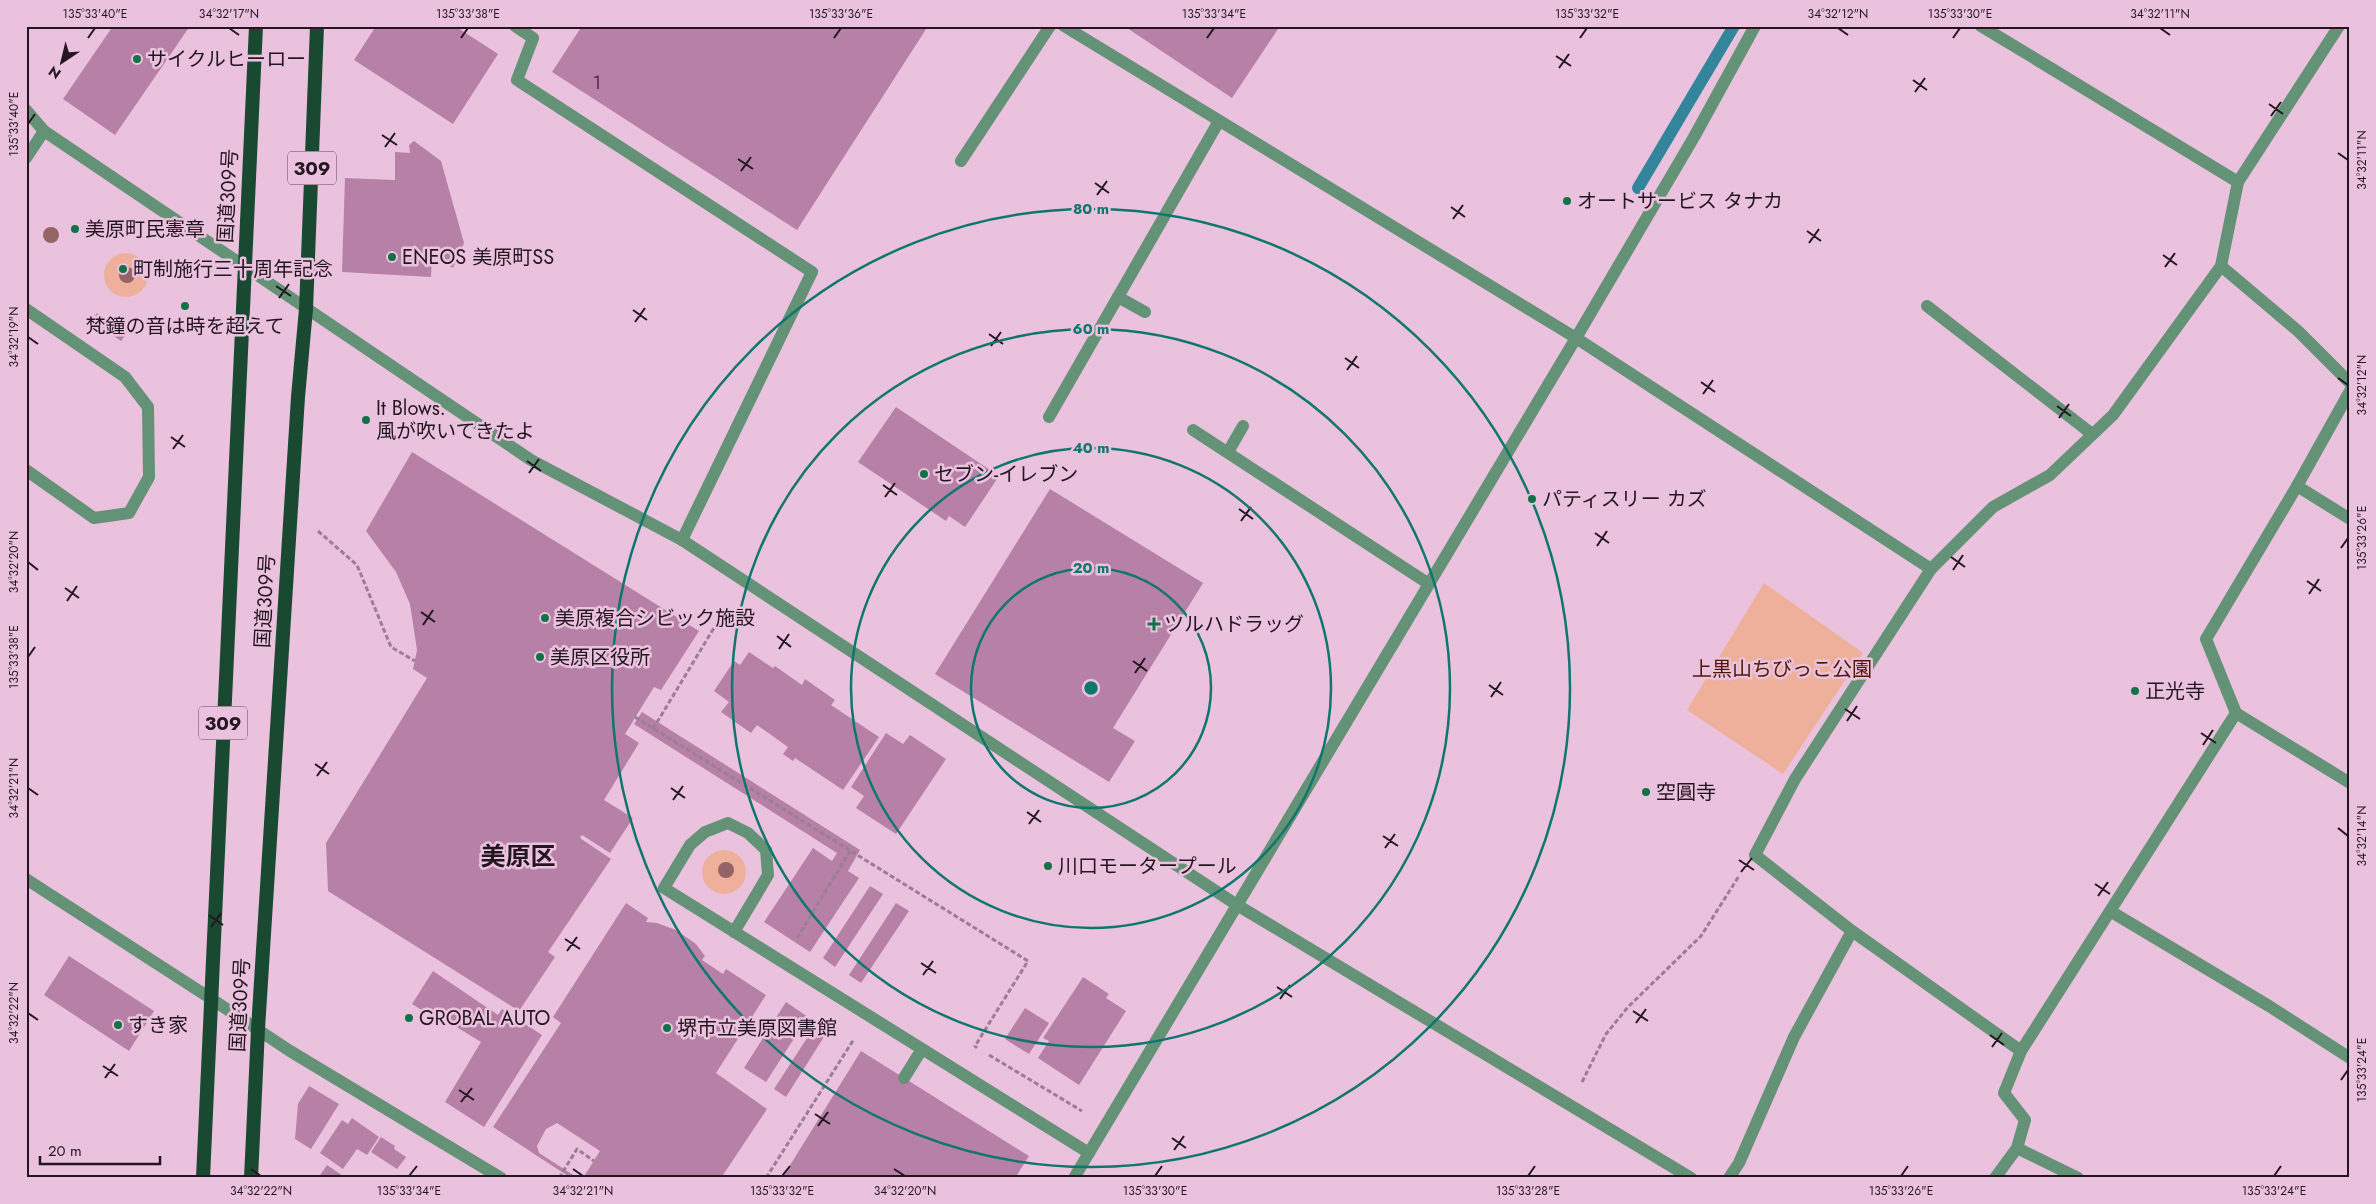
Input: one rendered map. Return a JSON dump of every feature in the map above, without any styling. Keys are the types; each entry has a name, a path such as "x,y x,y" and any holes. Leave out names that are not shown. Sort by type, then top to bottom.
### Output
{"highway":[{"name":"国道309号","path":"203,1178 256,26"},
{"name":"国道309号","path":"251,1178 258,1029 306,309 317,26"}],"street":[{"path":"515,26 533,38 517,80 812,272 682,540"},
{"path":"961,161 1050,26"},
{"path":"1064,26 1576,338 1931,569"},
{"path":"1074,1178 1576,338 1694,137 1755,26"},
{"path":"1981,26 2238,182"},
{"path":"2021,1051 1852,931 1755,854 1795,779 1931,569 1993,507 2050,476 2113,415 2221,266 2238,182 2339,26"},
{"path":"26,110 44,131 530,460 682,540 1237,905 1691,1178"},
{"path":"1049,417 1219,121"},
{"path":"26,158 44,131"},
{"path":"2221,266 2298,332 2350,383"},
{"path":"1118,297 1145,312"},
{"path":"1927,306 2092,434"},
{"path":"26,309 125,377 148,407 149,477 128,513 94,518 26,470"},
{"path":"2350,391 2297,486 2206,639 2236,713 2350,783"},
{"path":"1228,452 1244,426"},
{"path":"1193,430 1429,584"},
{"path":"2297,486 2350,519"},
{"path":"1995,1178 2017,1148 2025,1120 2004,1092 2021,1051 2236,713"},
{"path":"734,932 768,876 766,850 748,833 728,824 705,832 690,845 664,888 734,932 782,962 869,1016 922,1050 1089,1153"},
{"path":"26,879 258,1029 501,1178"},
{"path":"2110,911 2268,1006 2350,1058"},
{"path":"1729,1178 1739,1163 1794,1037 1852,931"},
{"path":"904,1078 922,1050"},
{"path":"2017,1148 2078,1178"}],"path":[{"path":"291,512 325,536 357,565 391,647 414,661"},
{"path":"653,729 726,608"},
{"path":"635,717 1028,961 975,1046 1086,1114"},
{"path":"782,962 850,851"},
{"path":"1571,1105 1606,1034 1628,1007 1701,936 1750,857 1755,854"},
{"path":"766,1178 869,1016"},
{"path":"559,1178 577,1149 594,1161"}],"green space":[{"path":"122,253 130,253 142,259 148,275 142,291 130,297 122,297 110,291 104,279 104,271 110,259"},
{"name":"上黒山ちびっこ公園","path":"1764,583 1863,653 1783,774 1687,710"},
{"path":"720,850 728,850 740,856 746,872 740,888 728,894 720,894 708,888 702,876 702,868 708,856"}],"building":[{"path":"113,26 190,26 115,135 63,99"},
{"path":"376,26 455,26 498,54 453,124 354,60"},
{"path":"582,26 928,26 797,230 552,72"},
{"path":"1124,26 1280,26 1232,98"},
{"path":"414,141 441,161 464,243 453,268 432,256 431,277 342,272 345,178 395,180 395,152 410,153 409,145"},
{"path":"97,313 127,333 121,341 92,321"},
{"path":"896,407 999,476 965,527 949,516 946,521 858,462"},
{"path":"412,452 699,631 661,690 654,687 625,734 639,743 604,800 633,818 610,853 582,835 580,838 611,859 548,952 555,957 519,1011 328,891 326,843 427,678 413,669 417,650 410,604 396,572 366,531"},
{"path":"1050,489 1203,583 1113,728 1135,741 1109,782 935,674"},
{"path":"749,652 773,668 775,666 802,685 805,679 835,700 831,705 879,737 843,790 795,758 793,761 783,754 788,747 757,725 751,733 721,712 729,702 714,691 734,661 740,665"},
{"path":"642,712 860,850 848,871 859,878 810,952 764,922 813,848 832,861 837,853 634,724"},
{"path":"886,733 903,744 910,735 946,759 896,834 856,808 864,796 851,787"},
{"path":"870,886 883,894 835,967 823,958"},
{"path":"626,903 648,918 646,922 657,923 676,930 696,944 705,956 702,960 723,974 726,969 766,995 716,1073 767,1109 721,1178 583,1178 600,1151 557,1123 546,1129 537,1146 539,1153 578,1178 571,1178 493,1127 561,1023 553,1017"},
{"path":"896,903 909,911 861,983 849,975"},
{"path":"69,956 154,1011 129,1051 44,995"},
{"path":"433,971 498,1015 502,1009 542,1035 484,1127 445,1102 481,1042 450,1023 447,1026 412,1004"},
{"path":"1083,977 1109,994 1106,998 1126,1011 1079,1085 1038,1058 1049,1041 1043,1038"},
{"path":"786,1002 808,1017 766,1082 744,1068"},
{"path":"1025,1008 1049,1023 1029,1054 1005,1039"},
{"path":"818,1021 829,1029 786,1097 774,1089"},
{"path":"861,1051 1029,1156 1015,1178 782,1178"},
{"path":"309,1086 339,1104 311,1149 295,1139 298,1104"},
{"path":"352,1118 379,1137 367,1155 357,1149 343,1169 320,1153 342,1120 348,1124"},
{"path":"381,1137 395,1146 394,1149 406,1157 397,1169 371,1152"},
{"path":"327,1165 346,1178 318,1178"}],"waterway":[{"path":"1638,188 1734,26"}],"place":[{"name":"サイクルヒーロー","path":"137,59"},
{"name":"オートサービス タナカ","path":"1567,201"},
{"name":"美原町民憲章","path":"75,229"},
{"name":"ENEOS 美原町SS","path":"392,257"},
{"name":"町制施行三十周年記念","path":"123,269"},
{"name":"梵鐘の音は時を超えて","path":"185,306"},
{"name":"It Blows. 風が吹いてきたよ","path":"366,420"},
{"name":"セブン-イレブン","path":"924,474"},
{"name":"パティスリー カズ","path":"1532,499"},
{"name":"美原複合シビック施設","path":"545,618"},
{"name":"ツルハドラッグ","path":"1154,624"},
{"name":"美原区役所","path":"540,657"},
{"name":"正光寺","path":"2135,691"},
{"name":"空圓寺","path":"1646,792"},
{"name":"川口モータープール","path":"1048,866"},
{"name":"GROBAL AUTO","path":"409,1018"},
{"name":"すき家","path":"118,1025"},
{"name":"堺市立美原図書館","path":"667,1028"}],"district":[{"name":"美原区","path":"518,856"}]}
